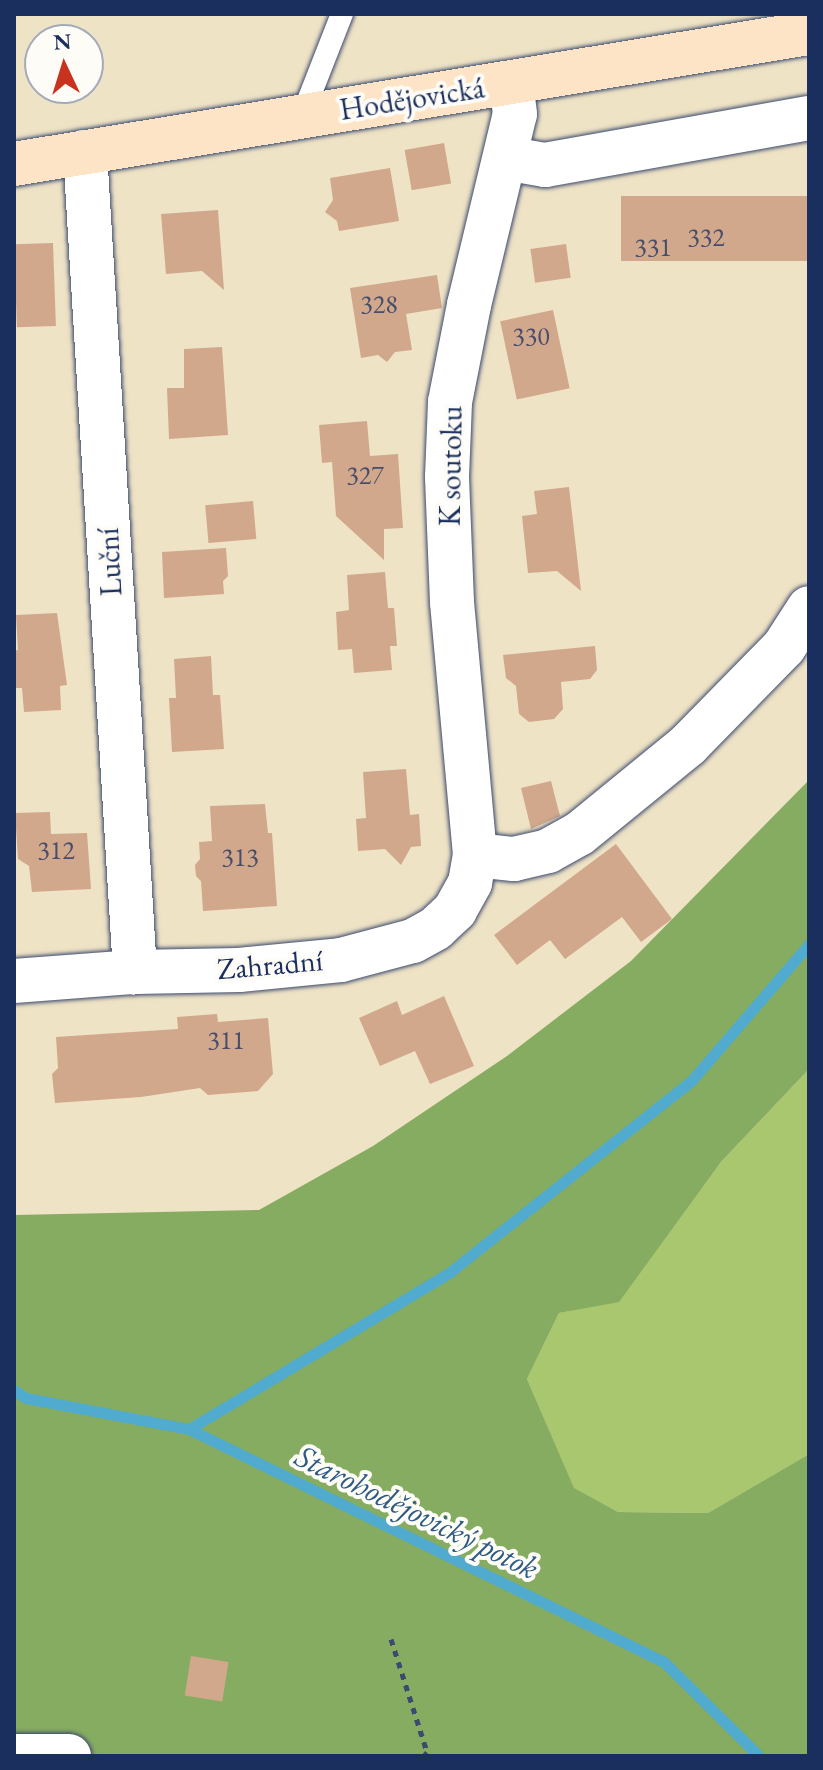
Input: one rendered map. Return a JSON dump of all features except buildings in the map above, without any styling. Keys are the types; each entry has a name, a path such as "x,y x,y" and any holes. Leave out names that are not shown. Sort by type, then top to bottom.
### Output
{"street":[{"name":"Hodějovická","path":"14,164 809,33"},
{"name":"K soutoku","path":"475,855 452,602 447,477 450,402 469,305 515,114 511,83"},
{"path":"505,158 545,165 809,118"},
{"name":"Luční","path":"85,152 135,972"},
{"path":"475,855 514,859 548,851 579,834 688,745 784,647 809,608"},
{"name":"Zahradní","path":"14,981 135,972 239,970 341,960 413,941 436,928 455,910 470,883 475,855"},
{"path":"17,1756 69,1756"}],"lane":[{"path":"302,116 342,14"}],"path":[{"path":"391,1639 427,1752 424,1756"}],"green space":[{"path":"809,780 809,1069 721,1162 619,1302 559,1313 527,1379 574,1488 618,1512 708,1513 809,1454 809,1756 14,1756 14,1215 259,1210 373,1146 507,1056 631,961"},
{"path":"809,1069 809,1454 708,1513 618,1512 574,1489 527,1379 559,1313 619,1301 721,1162"}],"waterway":[{"path":"189,1429 450,1272 692,1080 809,944"},
{"name":"Starohodějovický potok","path":"14,1390 26,1398 189,1429 664,1662 759,1756"}]}
